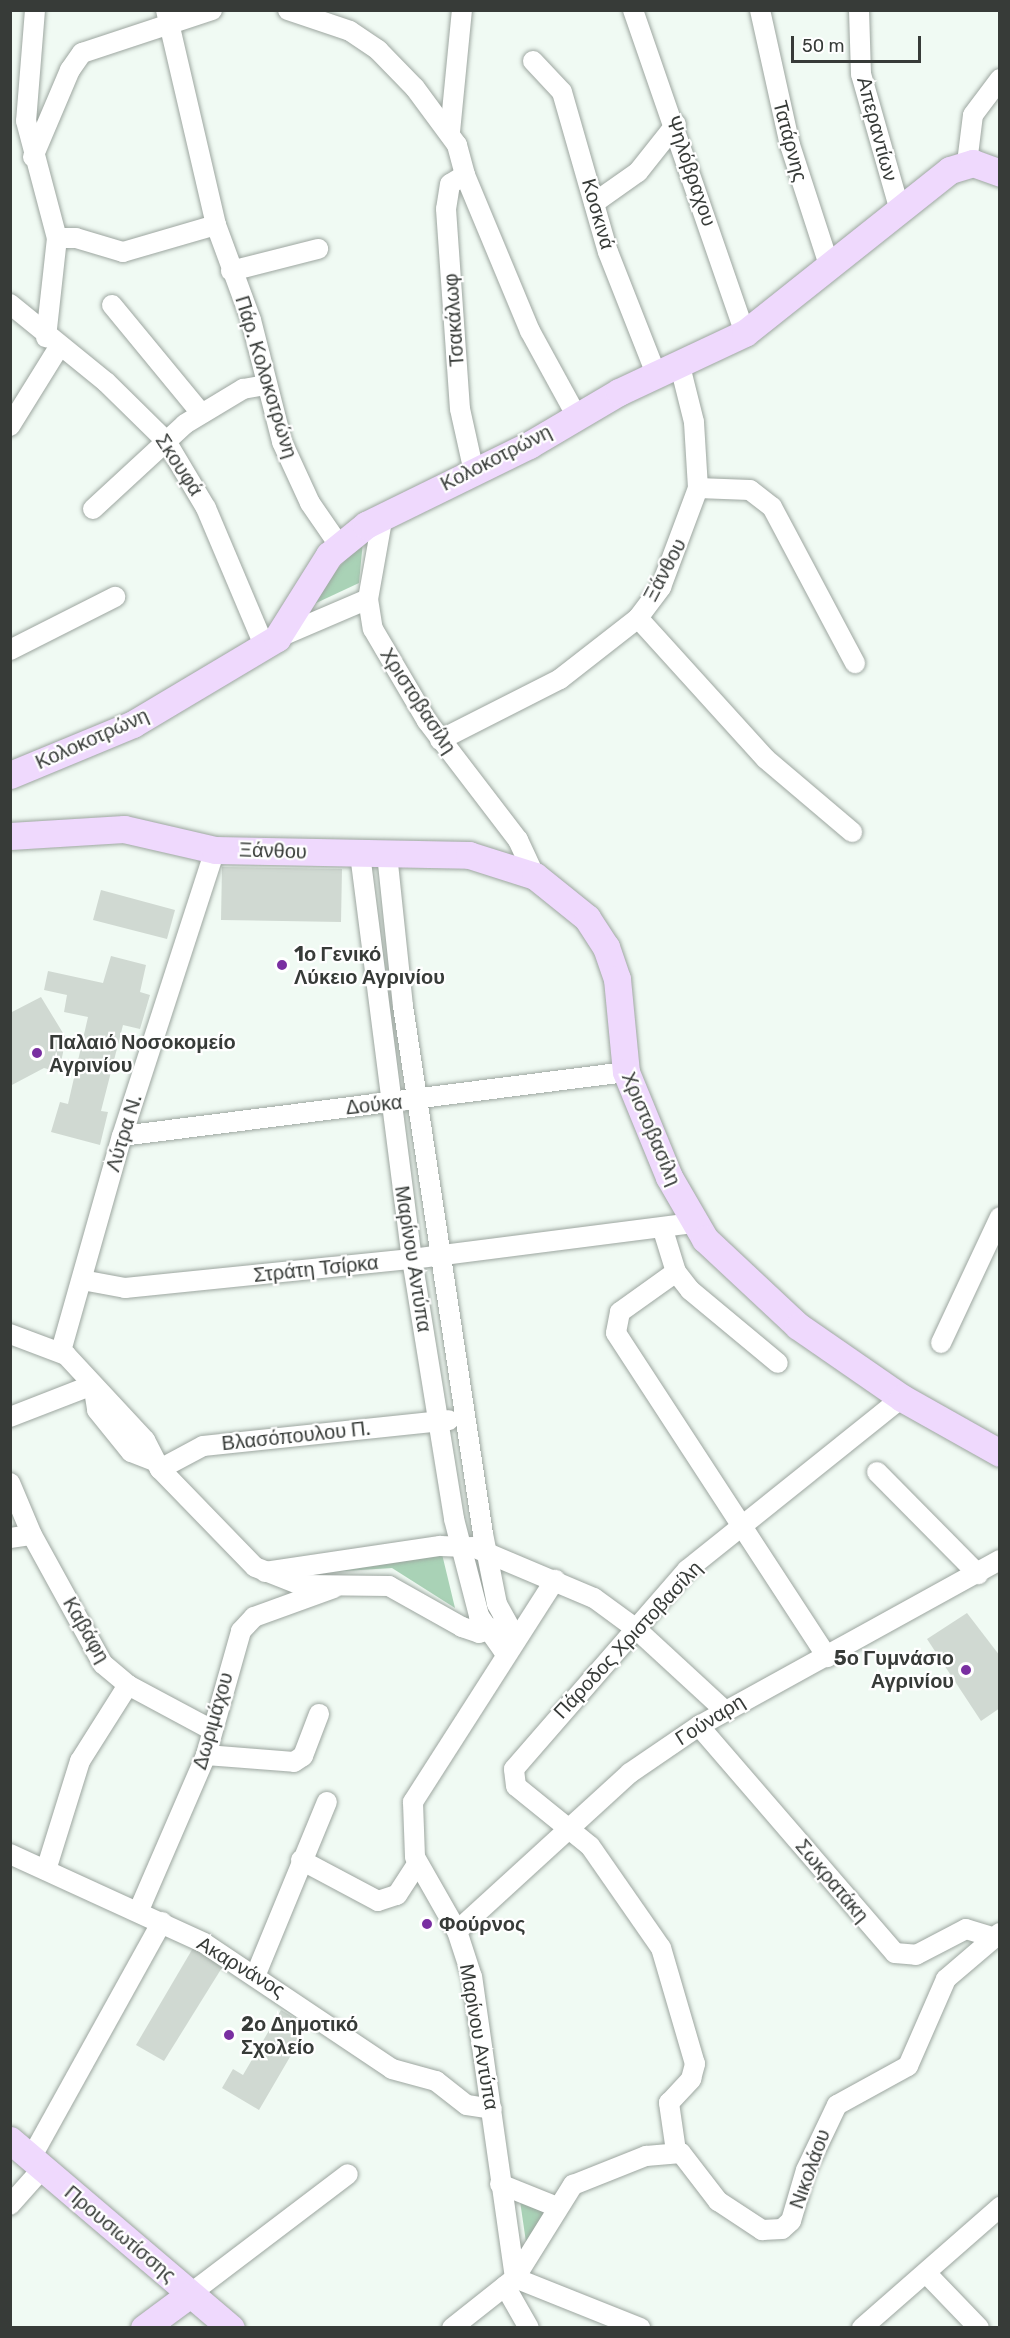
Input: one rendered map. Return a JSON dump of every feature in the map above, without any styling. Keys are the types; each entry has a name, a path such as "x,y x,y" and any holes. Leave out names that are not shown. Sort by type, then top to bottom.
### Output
{"main road":[{"name":"Κολοκοτρώνη","path":"10,775 133,724 270,641 339,544 383,515 474,472 667,368 745,333 830,268 939,177 967,163"},
{"path":"967,163 999,172"},
{"name":"Ξάνθου","path":"10,836 124,829 215,849 469,855 535,876"},
{"name":"Χριστοβασίλη","path":"535,876 587,918 606,947 617,979 626,1072 693,1222 774,1307 902,1398 999,1453"},
{"name":"Προυσιωτίσσης","path":"10,2140 231,2328"},
{"path":"144,2328 190,2294"}],"street":[{"path":"10,426 53,342 57,238 33,157 26,114 35,10"},
{"path":"33,157 78,57 111,39 167,17 212,10"},
{"path":"288,10 326,16 382,53 450,132 465,175 530,331 576,415"},
{"path":"450,132 462,10"},
{"name":"Ψηλόβραχου","path":"633,10 676,123 745,333"},
{"name":"Τατάρνης","path":"760,10 790,146 830,268"},
{"name":"Απεραντίων","path":"859,10 861,74 900,211"},
{"name":"Πάρ. Κολοκοτρώνη","path":"167,17 216,225 231,271 251,320 266,385 297,476 339,544"},
{"name":"Κοσκινά","path":"533,61 562,92 594,203 667,368"},
{"path":"967,163 973,115 999,79"},
{"path":"594,203 638,172 676,123"},
{"name":"Τσακάλωφ","path":"465,175 450,184 446,209 459,408 474,472"},
{"path":"57,238 123,252 216,225"},
{"path":"231,271 318,249"},
{"name":"Σκουφά","path":"10,304 53,342 106,382 166,441 206,508 270,641"},
{"path":"112,305 201,413"},
{"name":"Ξάνθου","path":"440,740 540,693 638,618 662,586 698,488 694,422 667,368"},
{"path":"93,509 166,441 201,413 243,389 266,385"},
{"path":"698,488 750,490 778,513 855,663"},
{"name":"Χριστοβασίλη","path":"383,515 368,599 376,635 440,740 507,824 535,876"},
{"path":"10,650 115,597"},
{"path":"270,641 368,599"},
{"path":"638,618 766,759 852,832"},
{"name":"Λύτρα Ν.","path":"61,1351 122,1136 215,849"},
{"name":"Μαρίνου Αντύπα","path":"360,854 390,1102 412,1259 461,1546 487,1632 509,1638"},
{"name":"Μαρίνου Αντύπα","path":"387,854 400,985 465,1419 486,1552 509,1638"},
{"path":"376,987 400,985"},
{"name":"Δούκα","path":"122,1136 390,1102 417,1101 626,1072"},
{"path":"941,1343 999,1217"},
{"name":"Στράτη Τσίρκα","path":"81,1280 125,1288 442,1256 663,1230 693,1222"},
{"path":"663,1230 676,1272 707,1307 778,1363"},
{"path":"676,1272 620,1312 616,1333 744,1526 827,1657"},
{"path":"10,1334 61,1351 92,1388 111,1400 145,1440 156,1464 241,1555 265,1572 301,1585 389,1586 462,1627 509,1638"},
{"path":"10,1417 92,1388"},
{"name":"Πάροδος Χριστοβασίλη","path":"676,2151 669,2103 691,2079 695,2064 675,1986 652,1933 571,1827 516,1786 514,1769 687,1570 902,1398"},
{"name":"Βλασόπουλου Π.","path":"156,1464 203,1446 465,1419"},
{"path":"877,1472 978,1574"},
{"name":"Καβάφη","path":"10,1483 32,1535 96,1654 128,1685 212,1730"},
{"path":"10,1538 32,1535"},
{"path":"265,1572 461,1546 486,1552 594,1598 635,1628 723,1709"},
{"name":"Γούναρη","path":"457,1931 630,1773 723,1709 827,1657 978,1574 999,1560"},
{"name":"Μαρίνου Αντύπα","path":"510,2282 492,2109 472,1977 457,1931 417,1864 415,1795 509,1638 555,1580"},
{"name":"Δωριμάχου","path":"139,1910 206,1755 235,1644 248,1621 337,1586"},
{"path":"46,1870 80,1761 128,1685"},
{"path":"206,1755 294,1762 303,1756 319,1714"},
{"name":"Σωκρατάκη","path":"699,1726 895,1953 916,1954 966,1929 997,1935"},
{"path":"256,1974 284,1917 301,1860 327,1802"},
{"name":"Ακαρνάνος","path":"10,1854 139,1910 256,1974 392,2069 436,2081 467,2105 492,2109"},
{"path":"301,1860 378,1900 398,1895 417,1864"},
{"path":"10,2205 37,2163 162,1922"},
{"name":"Νικολάου","path":"676,2151 718,2201 762,2230 782,2229 791,2221 809,2163 837,2105 908,2066 946,1979 997,1935"},
{"path":"452,2328 510,2282 557,2207 581,2181 676,2151"},
{"path":"190,2294 348,2174"},
{"path":"500,2184 557,2207"},
{"path":"862,2328 927,2274 999,2207"},
{"path":"927,2274 979,2328"},
{"path":"510,2282 529,2328"},
{"path":"510,2282 640,2328"}],"green space":[{"path":"363,541 359,583 314,604 338,568"},
{"path":"442,1554 455,1608 392,1568 312,1573"},
{"path":"520,2201 547,2209 527,2244 526,2242"}],"building":[{"path":"222,867 342,869 341,922 221,920"},
{"path":"101,890 175,910 167,939 93,920"},
{"path":"111,956 146,965 140,992 150,995 140,1029 123,1025 101,1111 108,1112 100,1145 51,1132 60,1102 68,1104 88,1017 64,1012 67,995 44,990 48,971 103,983"},
{"name":"Παλαιό Νοσοκομείο Αγρινίου","path":"41,997 66,1038 59,1072 44,1068 10,1086 10,1013"},
{"path":"967,1613 1000,1656 1000,1708 981,1721 927,1639"},
{"path":"193,1948 223,1966 164,2061 136,2045"},
{"path":"281,2010 308,2026 259,2110 222,2088 233,2069 243,2075"}],"place":[{"name":"1ο Γενικό Λύκειο Αγρινίου","path":"282,965"},
{"name":"Παλαιό Νοσοκομείο Αγρινίου","path":"37,1053"},
{"name":"5ο Γυμνάσιο Αγρινίου","path":"966,1670"},
{"name":"Φούρνος","path":"427,1924"},
{"name":"2ο Δημοτικό Σχολείο","path":"229,2035"}]}
